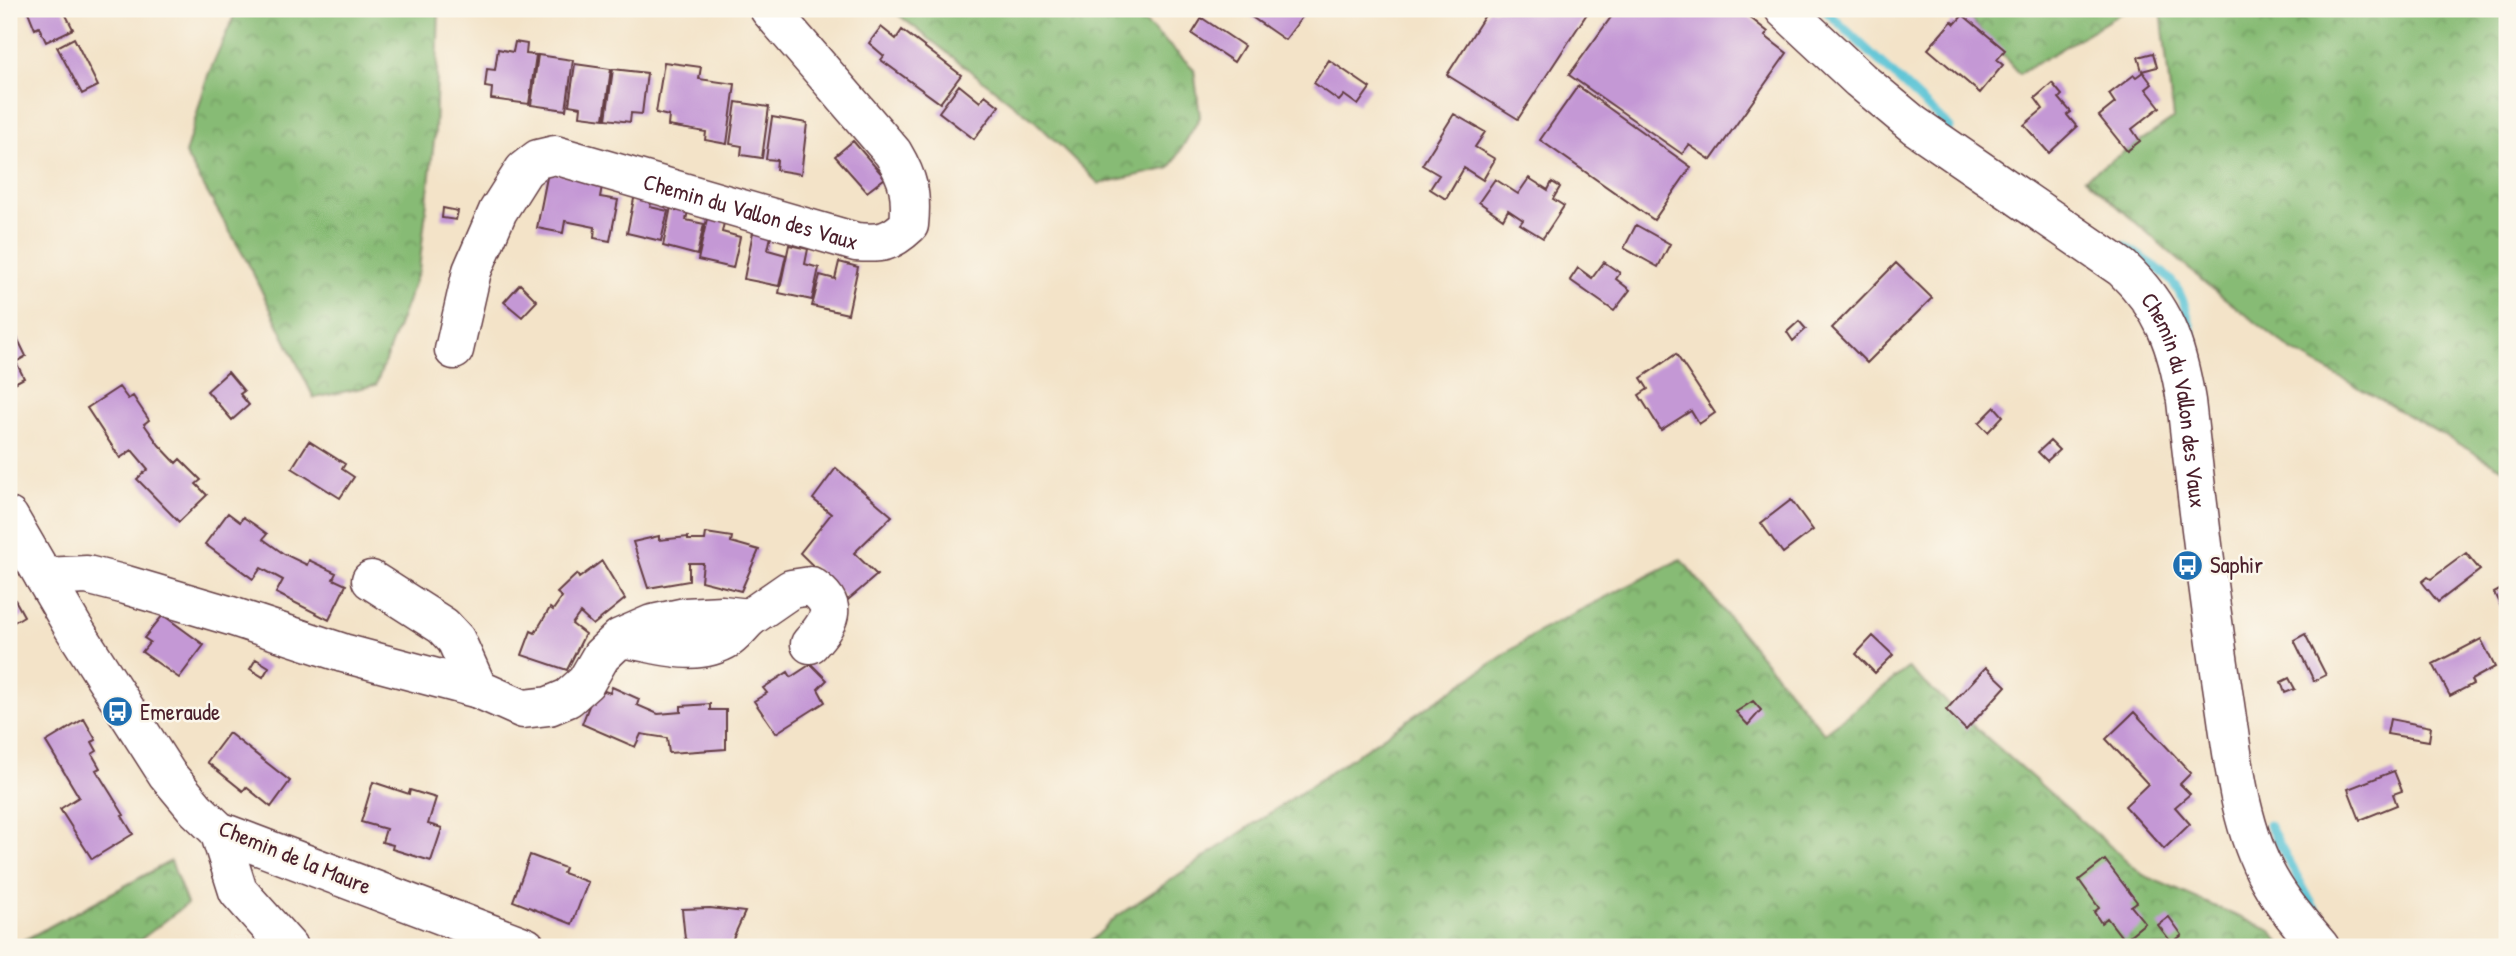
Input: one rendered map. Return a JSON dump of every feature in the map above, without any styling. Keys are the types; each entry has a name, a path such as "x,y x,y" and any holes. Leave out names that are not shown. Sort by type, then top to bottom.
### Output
{"street":[{"name":"Chemin du Vallon des Vaux","path":"454,350 471,271 498,211 524,170 538,159 555,155 856,242 878,244 896,237 909,225 911,200 907,176 893,153 769,9"},
{"name":"Chemin du Vallon des Vaux","path":"1784,9 1860,80 1914,125 2122,268 2144,289 2162,320 2179,359 2186,401 2219,667 2241,798 2254,843 2269,878 2297,920 2320,947"},
{"name":"Chemin de la Maure","path":"9,517 73,627 167,774 196,809 219,831 526,947"},
{"path":"44,577 87,575 126,585 343,653 478,689 523,709 549,706 568,698 586,682 601,656 620,638 652,624 685,617 722,615 749,618 791,589 811,586 824,594 830,608 827,624 810,644"},
{"path":"371,580 443,626 456,640 478,689"},
{"path":"219,831 238,891 288,947"}],"green space":[{"path":"237,9 439,9 435,132 419,270 376,385 314,398 248,263 185,154 208,75"},
{"path":"891,9 1131,9 1194,69 1200,117 1170,168 1099,184 1035,121"},
{"path":"1962,9 2128,9 2019,74"},
{"path":"2161,9 2507,9 2507,471 2293,351 2205,283 2085,178 2173,119"},
{"path":"1681,559 1824,733 1908,668 2143,875 2271,931 2283,947 1085,947 1116,917 1541,630"},
{"path":"171,861 187,904 131,947 18,947 19,943"}],"building":[{"path":"27,9 63,9 73,29 46,42 39,27 35,29"},
{"path":"1240,9 1308,9 1285,40"},
{"path":"1489,9 1590,9 1518,119 1447,75"},
{"path":"1617,9 1747,9 1750,11 1747,15 1768,32 1765,36 1787,53 1711,160 1689,145 1682,154 1569,75"},
{"path":"1963,15 2005,50 1997,60 2003,65 1980,93 1928,49 1952,21 1955,24"},
{"path":"1202,18 1244,46 1234,62 1192,34"},
{"path":"881,27 896,39 902,30 961,75 940,103 881,60 884,56 869,43"},
{"path":"74,38 98,86 82,94 57,47"},
{"path":"515,42 527,44 526,54 536,55 529,104 491,99 492,88 485,87 487,69 495,70 498,49 513,52"},
{"path":"2153,53 2157,67 2142,71 2138,57"},
{"path":"538,55 573,60 566,110 531,105"},
{"path":"1329,60 1370,88 1358,105 1344,95 1339,101 1314,83"},
{"path":"664,62 701,67 699,79 735,84 727,144 705,140 706,132 668,126 669,116 656,113"},
{"path":"575,64 611,69 604,119 580,116 581,107 569,105"},
{"path":"613,69 647,73 642,114 631,113 630,122 606,119"},
{"path":"2143,72 2152,84 2146,89 2160,107 2132,129 2140,141 2127,151 2099,116 2115,103 2109,94 2134,75 2136,77"},
{"path":"2052,83 2062,95 2059,98 2071,112 2067,115 2077,127 2049,153 2024,125 2043,109 2035,98"},
{"path":"959,85 980,102 985,95 999,106 974,139 939,112"},
{"path":"1578,86 1691,167 1654,220 1540,140"},
{"path":"736,102 769,107 762,158 741,155 742,146 730,144"},
{"path":"1454,114 1485,132 1475,147 1495,159 1483,180 1464,168 1446,199 1430,189 1439,175 1422,165"},
{"path":"772,117 807,123 801,174 776,170 777,160 766,159"},
{"path":"853,141 885,178 867,192 835,156"},
{"path":"548,172 603,181 600,197 618,200 610,241 594,238 595,227 565,221 563,233 537,228"},
{"path":"1529,178 1548,190 1552,182 1560,187 1553,199 1564,206 1543,238 1520,224 1523,220 1508,210 1503,219 1479,202 1495,179 1518,194"},
{"path":"636,189 653,194 650,207 668,211 661,241 627,233"},
{"path":"672,202 689,206 686,220 704,224 697,255 663,246"},
{"path":"443,208 458,211 456,220 442,218"},
{"path":"708,214 725,218 722,232 740,237 733,268 698,260"},
{"path":"1636,225 1670,244 1658,267 1624,248"},
{"path":"753,232 771,236 768,250 786,255 779,286 744,279"},
{"path":"789,245 808,249 805,264 819,268 812,300 779,293"},
{"path":"839,262 858,267 848,314 812,306 820,275 835,279"},
{"path":"1604,262 1620,273 1616,279 1630,290 1614,311 1570,280 1578,268 1592,278"},
{"path":"1896,263 1932,298 1867,363 1832,328"},
{"path":"520,284 537,301 522,317 504,302"},
{"path":"9,321 26,356 16,362 24,378 9,386"},
{"path":"1799,321 1806,329 1793,341 1787,332"},
{"path":"1676,354 1715,413 1699,424 1691,411 1661,430 1639,395 1648,389 1641,378"},
{"path":"228,372 244,391 240,394 249,405 232,420 207,391"},
{"path":"119,387 128,399 133,396 149,420 144,424 159,445 176,463 180,459 201,480 196,484 207,495 179,522 137,479 148,469 132,450 120,458 87,408"},
{"path":"1995,407 2003,416 1988,432 1979,423"},
{"path":"309,441 345,464 342,469 354,477 340,498 292,468"},
{"path":"2050,441 2059,450 2047,461 2038,452"},
{"path":"836,468 892,516 854,553 877,575 848,600 800,553 831,514 813,499"},
{"path":"1791,500 1813,530 1783,553 1761,523"},
{"path":"228,513 240,522 243,517 255,525 267,534 263,539 284,554 307,565 309,560 336,573 333,579 346,585 329,620 276,593 283,580 261,568 253,579 205,544"},
{"path":"706,533 732,537 731,542 759,550 741,591 701,581 703,563 689,563 689,581 648,588 633,542 659,536 659,540 688,537 688,540 705,540"},
{"path":"2466,553 2480,570 2438,602 2422,582 2428,577 2431,579"},
{"path":"602,561 625,599 593,625 580,613 572,624 585,634 567,670 522,655 531,631 535,633 550,608 553,610 562,597 557,593 577,574 579,578"},
{"path":"2507,586 2507,619 2494,593"},
{"path":"9,589 24,616 9,625"},
{"path":"163,615 204,645 179,678 142,652 150,642 144,638"},
{"path":"2305,634 2326,675 2314,681 2294,640"},
{"path":"1873,636 1893,655 1875,673 1856,654"},
{"path":"2481,639 2495,667 2471,680 2473,684 2450,696 2433,664"},
{"path":"256,659 269,667 263,677 250,669"},
{"path":"811,664 827,680 818,689 825,702 776,733 754,701 767,693 763,688 788,672 791,677"},
{"path":"1986,667 2006,686 1966,730 1946,710"},
{"path":"2289,678 2295,689 2285,693 2281,682"},
{"path":"612,687 639,699 637,705 658,714 681,712 681,706 710,704 710,710 726,710 726,749 669,753 667,738 641,734 635,747 582,724 596,688 610,693"},
{"path":"1753,701 1761,710 1748,725 1736,712"},
{"path":"2134,712 2191,773 2180,784 2190,794 2175,807 2190,824 2164,849 2125,806 2148,784 2106,739"},
{"path":"84,719 96,740 92,742 97,751 92,754 100,768 96,770 133,834 92,859 60,809 79,797 46,742"},
{"path":"2390,719 2431,727 2429,741 2387,734"},
{"path":"229,733 290,781 271,807 246,787 243,791 207,762"},
{"path":"2394,771 2402,791 2393,794 2397,805 2360,820 2348,789"},
{"path":"373,782 409,794 410,790 436,798 428,824 442,828 431,861 392,849 393,845 382,842 386,829 361,822"},
{"path":"530,855 565,868 563,873 588,882 572,924 513,901"},
{"path":"2105,860 2137,902 2131,906 2145,923 2124,940 2107,918 2101,923 2094,912 2099,908 2079,880"},
{"path":"710,908 745,912 729,947 701,947 685,939 682,909"},
{"path":"2169,917 2182,935 2172,943 2158,925"}],"waterway":[{"path":"1824,9 1950,128"},
{"path":"2124,246 2162,272 2179,292 2188,317 2197,361"},
{"path":"2269,825 2313,906 2346,947"}],"place":[{"name":"Saphir","path":"2187,565"},
{"name":"Emeraude","path":"117,712"}]}
